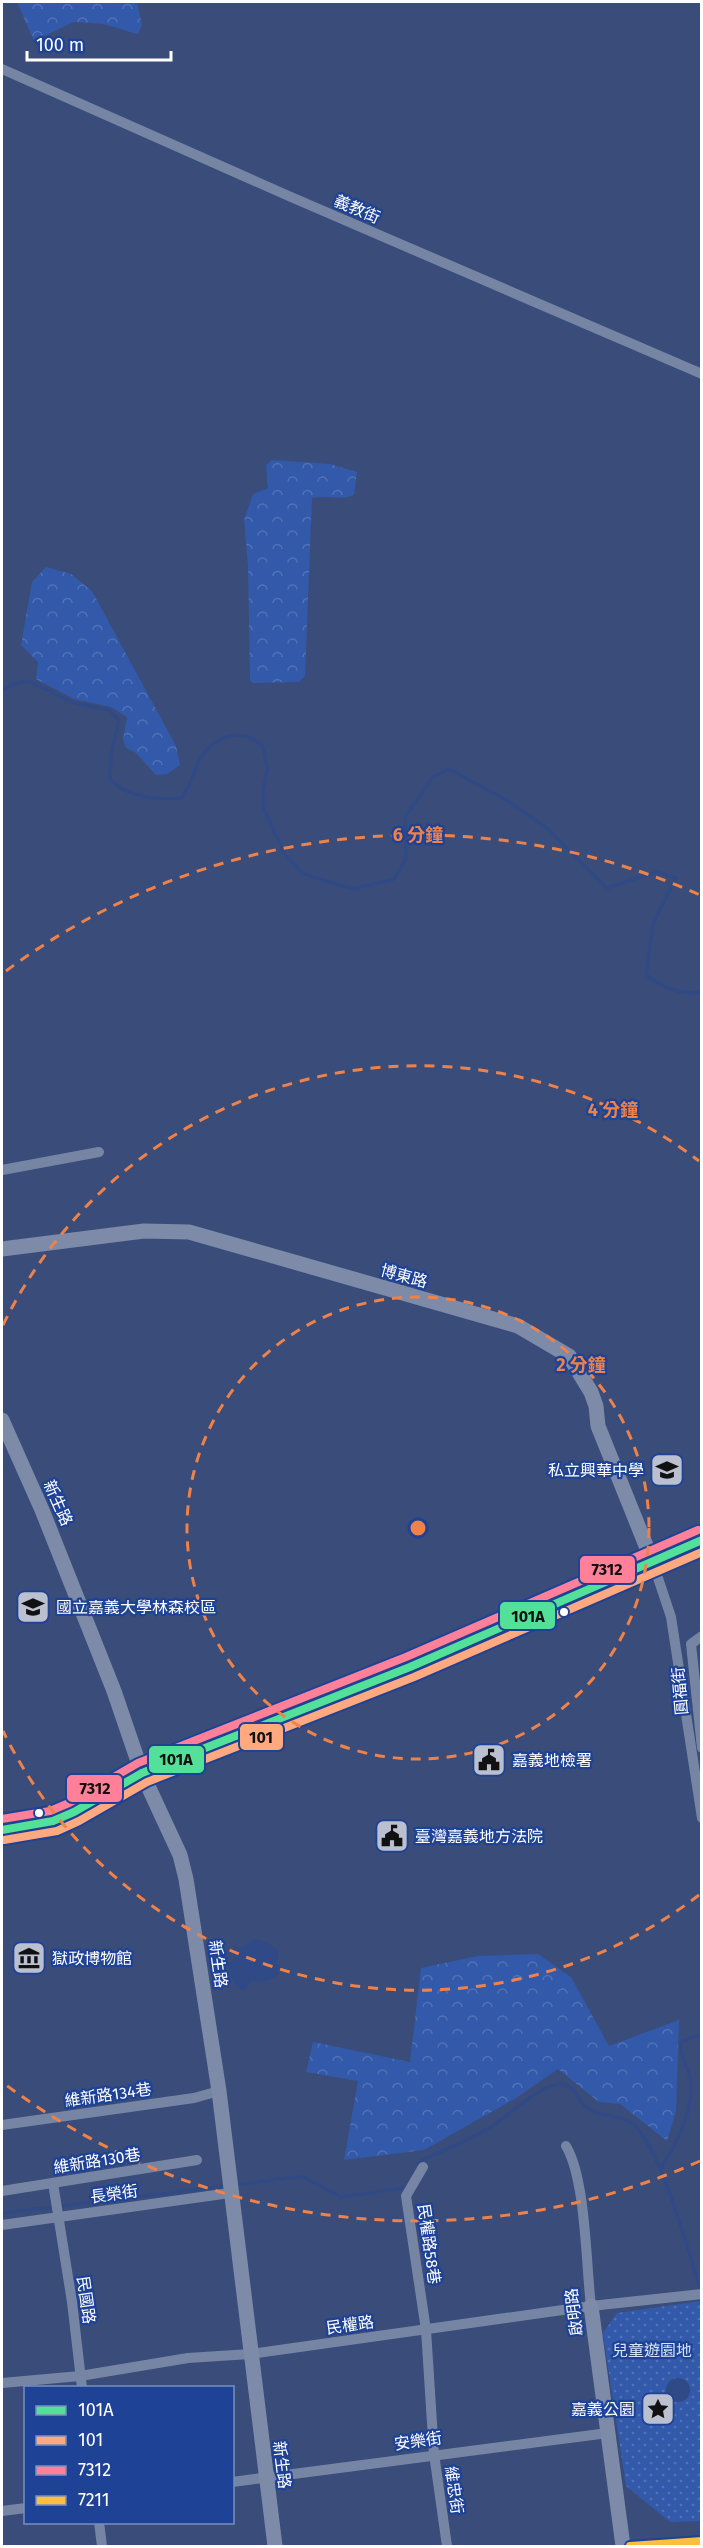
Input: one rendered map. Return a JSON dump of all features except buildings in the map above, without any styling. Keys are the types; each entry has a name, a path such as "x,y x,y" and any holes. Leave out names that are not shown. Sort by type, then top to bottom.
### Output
{"street":[{"name":"義教街","path":"2,69 291,197 702,374"},
{"path":"2,1170 99,1152"},
{"name":"博東路","path":"2,1249 144,1231 189,1232 518,1326 569,1356 591,1392 596,1407 598,1426 653,1563"},
{"name":"新生路","path":"2,1420 47,1521 114,1691 142,1773 180,1855 186,1879 219,2091 275,2547"},
{"path":"2,1830 53,1821 74,1812 142,1773 410,1667 702,1540"},
{"name":"圓福街","path":"653,1563 671,1617 702,1818"},
{"name":"圓福街","path":"702,1636 691,1644 702,1748"},
{"name":"維新路134巷","path":"2,2125 194,2098 219,2091"},
{"name":"啟明路","path":"566,2146 574,2159 579,2189 591,2306 623,2547"},
{"name":"維新路130巷","path":"2,2191 197,2160"},
{"name":"民權路58巷","path":"423,2167 406,2196 426,2330"},
{"name":"民國路","path":"53,2183 81,2382"},
{"name":"長榮街","path":"2,2225 230,2188"},
{"name":"民權路","path":"2,2383 81,2382 189,2358 250,2354 591,2306 702,2294"},
{"name":"維忠街","path":"426,2330 434,2454 447,2547"},
{"name":"安樂街","path":"234,2482 608,2433"},
{"path":"2,2511 24,2508"},
{"path":"99,2524 102,2547"},
{"path":"630,2547 702,2541"}],"green space":[{"path":"17,2 137,2 142,25 138,34 103,24 74,22 34,41"},
{"path":"272,460 330,464 357,472 354,495 344,498 312,498 305,676 299,682 253,683 250,679 248,566 244,520 253,494 268,488 266,465"},
{"path":"46,567 71,574 92,591 176,746 180,765 167,774 156,775 136,753 126,748 123,740 127,717 111,707 74,699 36,679 38,662 21,645 32,582"},
{"path":"538,1954 571,1977 609,2046 679,2020 676,2111 667,2141 620,2104 599,2102 558,2069 516,2098 424,2150 344,2160 358,2081 306,2072 313,2042 410,2062 421,1968 478,1956"},
{"name":"嘉義公園","path":"701,2301 701,2521 670,2522 626,2486 603,2333 617,2313"}],"shaded area":[{"path":"255,1939 278,1950 278,1963 281,1966 273,1978 266,1981 251,1981 244,1991 231,1977 228,1965 233,1960 234,1946 242,1948"},
{"path":"678,2378 686,2382 690,2390 686,2398 678,2402 670,2398 666,2390 670,2382"}],"waterway":[{"path":"2,691 12,684 29,681 74,703 109,710 119,720 111,755 110,779 125,790 143,796 163,799 182,798 201,757 211,745 223,738 238,735 254,740 262,745 268,768 263,790 263,807 285,855 303,874 353,889 394,879 406,859 405,817 433,777 449,769 508,801 548,829 607,888 657,872 676,878 653,923 646,975 672,990 702,992"},
{"path":"661,2168 684,2125 690,2101 690,2077 682,2055 681,2042 702,2034"},
{"path":"419,2164 422,2160 484,2131 540,2091 557,2084 567,2085 586,2107 633,2124 643,2136 673,2203 701,2292"},
{"path":"235,2185 302,2176 341,2197 406,2188 407,2185"},
{"path":"60,2206 226,2186"},
{"path":"2,2213 53,2207"}],"transit line":[{"name":"7312","path":"2,1819 50,1811 69,1803 138,1763 406,1657 698,1530"},
{"name":"101A","path":"2,1830 53,1821 74,1812 142,1773 410,1667 702,1540"},
{"name":"101","path":"4,1840 57,1831 147,1782 414,1677 702,1552"},
{"name":"7211","path":"630,2546 702,2541"}],"place":[{"name":"私立興華中學","path":"667,1470"},
{"name":"國立嘉義大學林森校區","path":"33,1607"},
{"name":"嘉義地檢署","path":"489,1760"},
{"name":"臺灣嘉義地方法院","path":"392,1836"},
{"name":"獄政博物館","path":"29,1958"},
{"name":"嘉義公園","path":"658,2409"}],"park label":[{"name":"兒童遊園地","path":"652,2350"}]}
